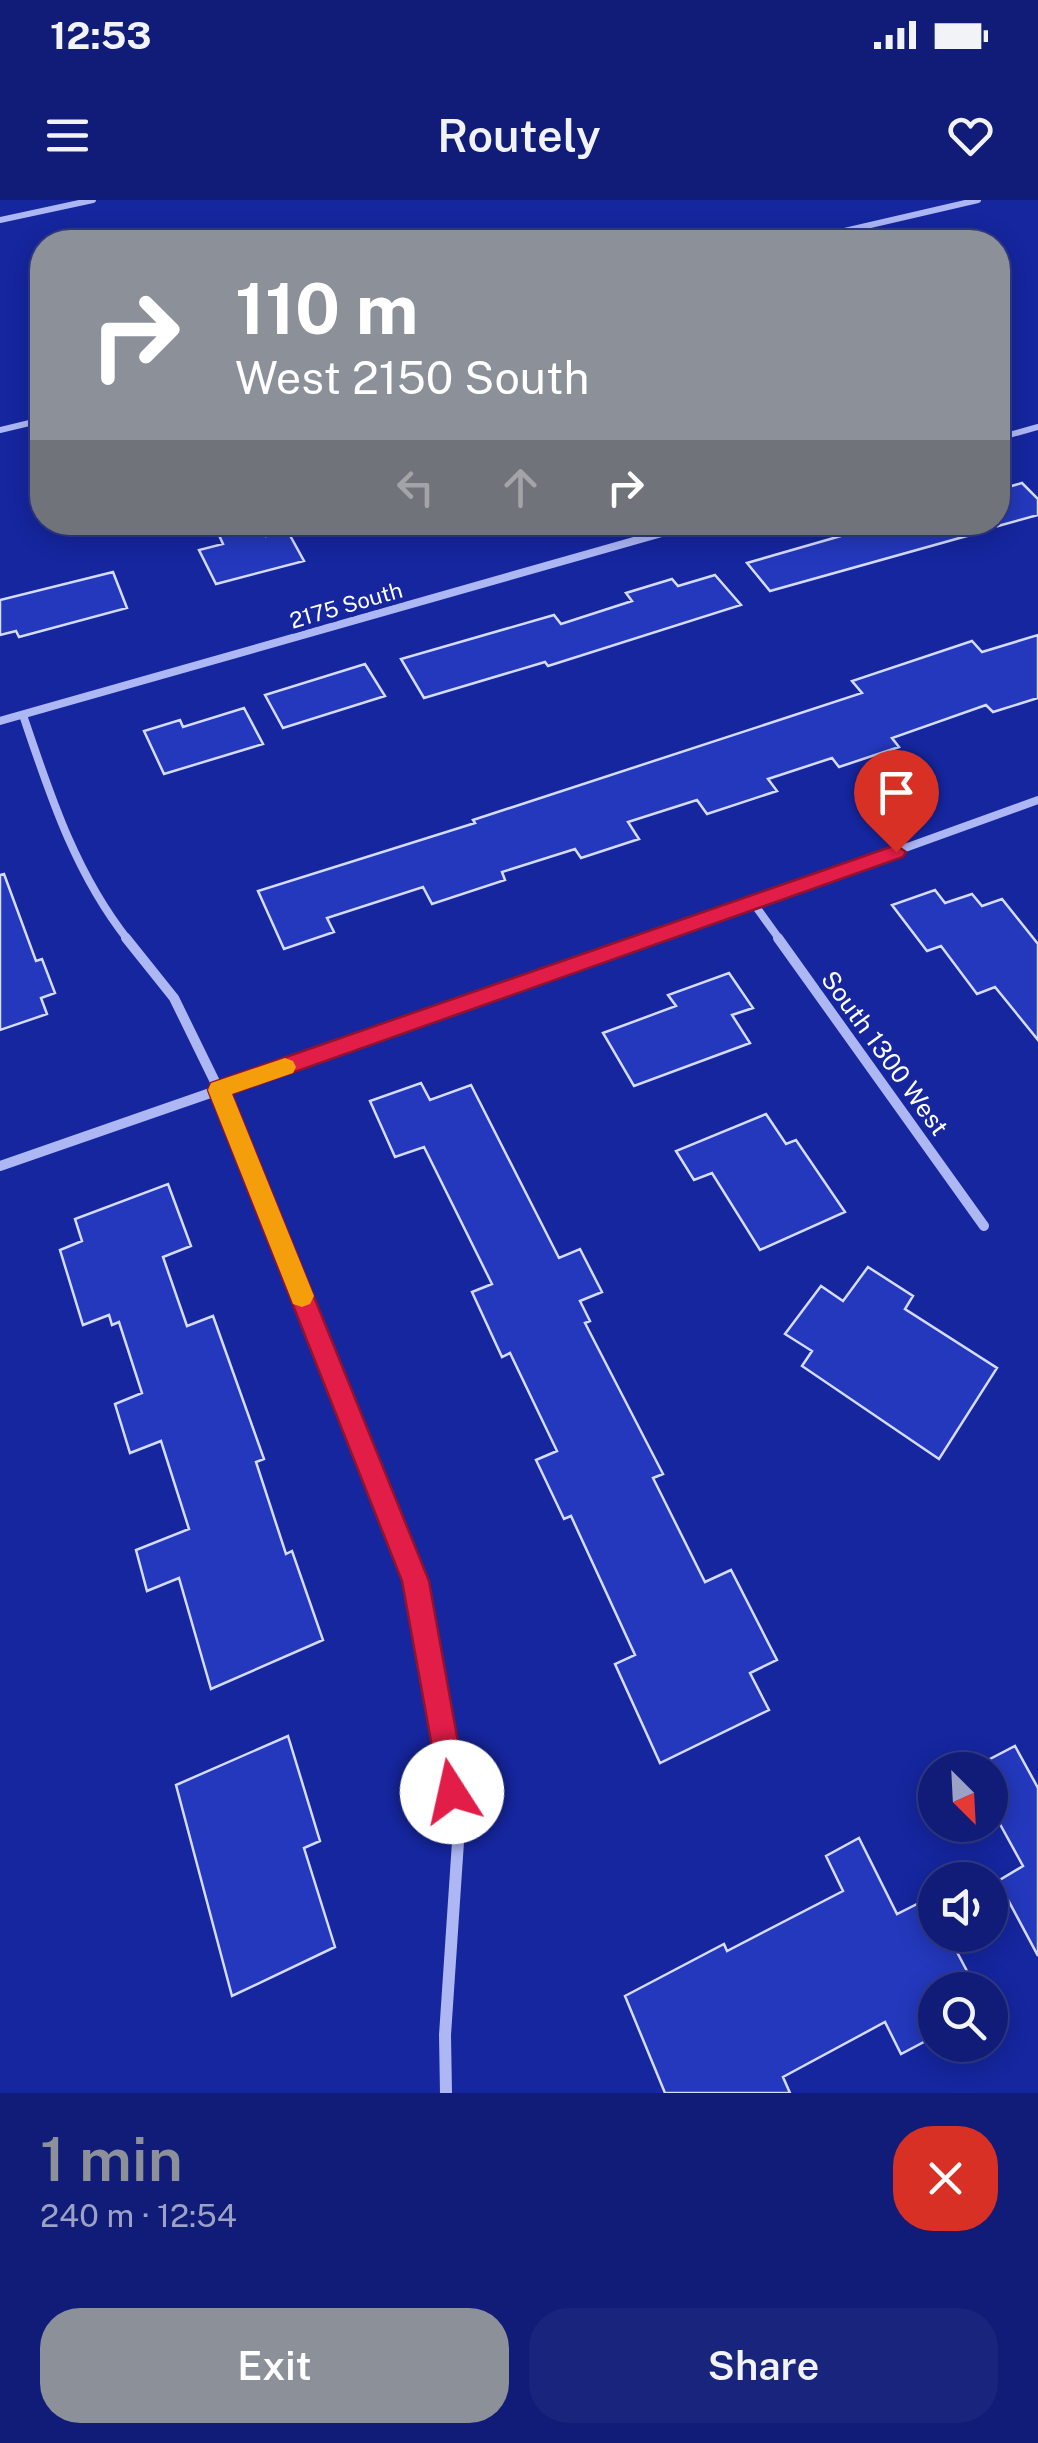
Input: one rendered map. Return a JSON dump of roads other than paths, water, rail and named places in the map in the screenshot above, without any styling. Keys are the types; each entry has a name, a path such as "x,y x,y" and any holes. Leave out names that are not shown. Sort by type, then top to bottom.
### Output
{"street":[{"path":"0,220 93,200"},
{"path":"849,230 978,200"},
{"path":"0,430 30,423"},
{"path":"1010,434 1038,426"},
{"name":"2175 South","path":"0,722 656,535"},
{"path":"23,716 58,817 99,903 174,998 219,1090 416,1581 459,1827 445,2036 446,2093"},
{"path":"0,1166 754,904 1038,800"},
{"name":"South 1300 West","path":"754,904 984,1226"}]}
